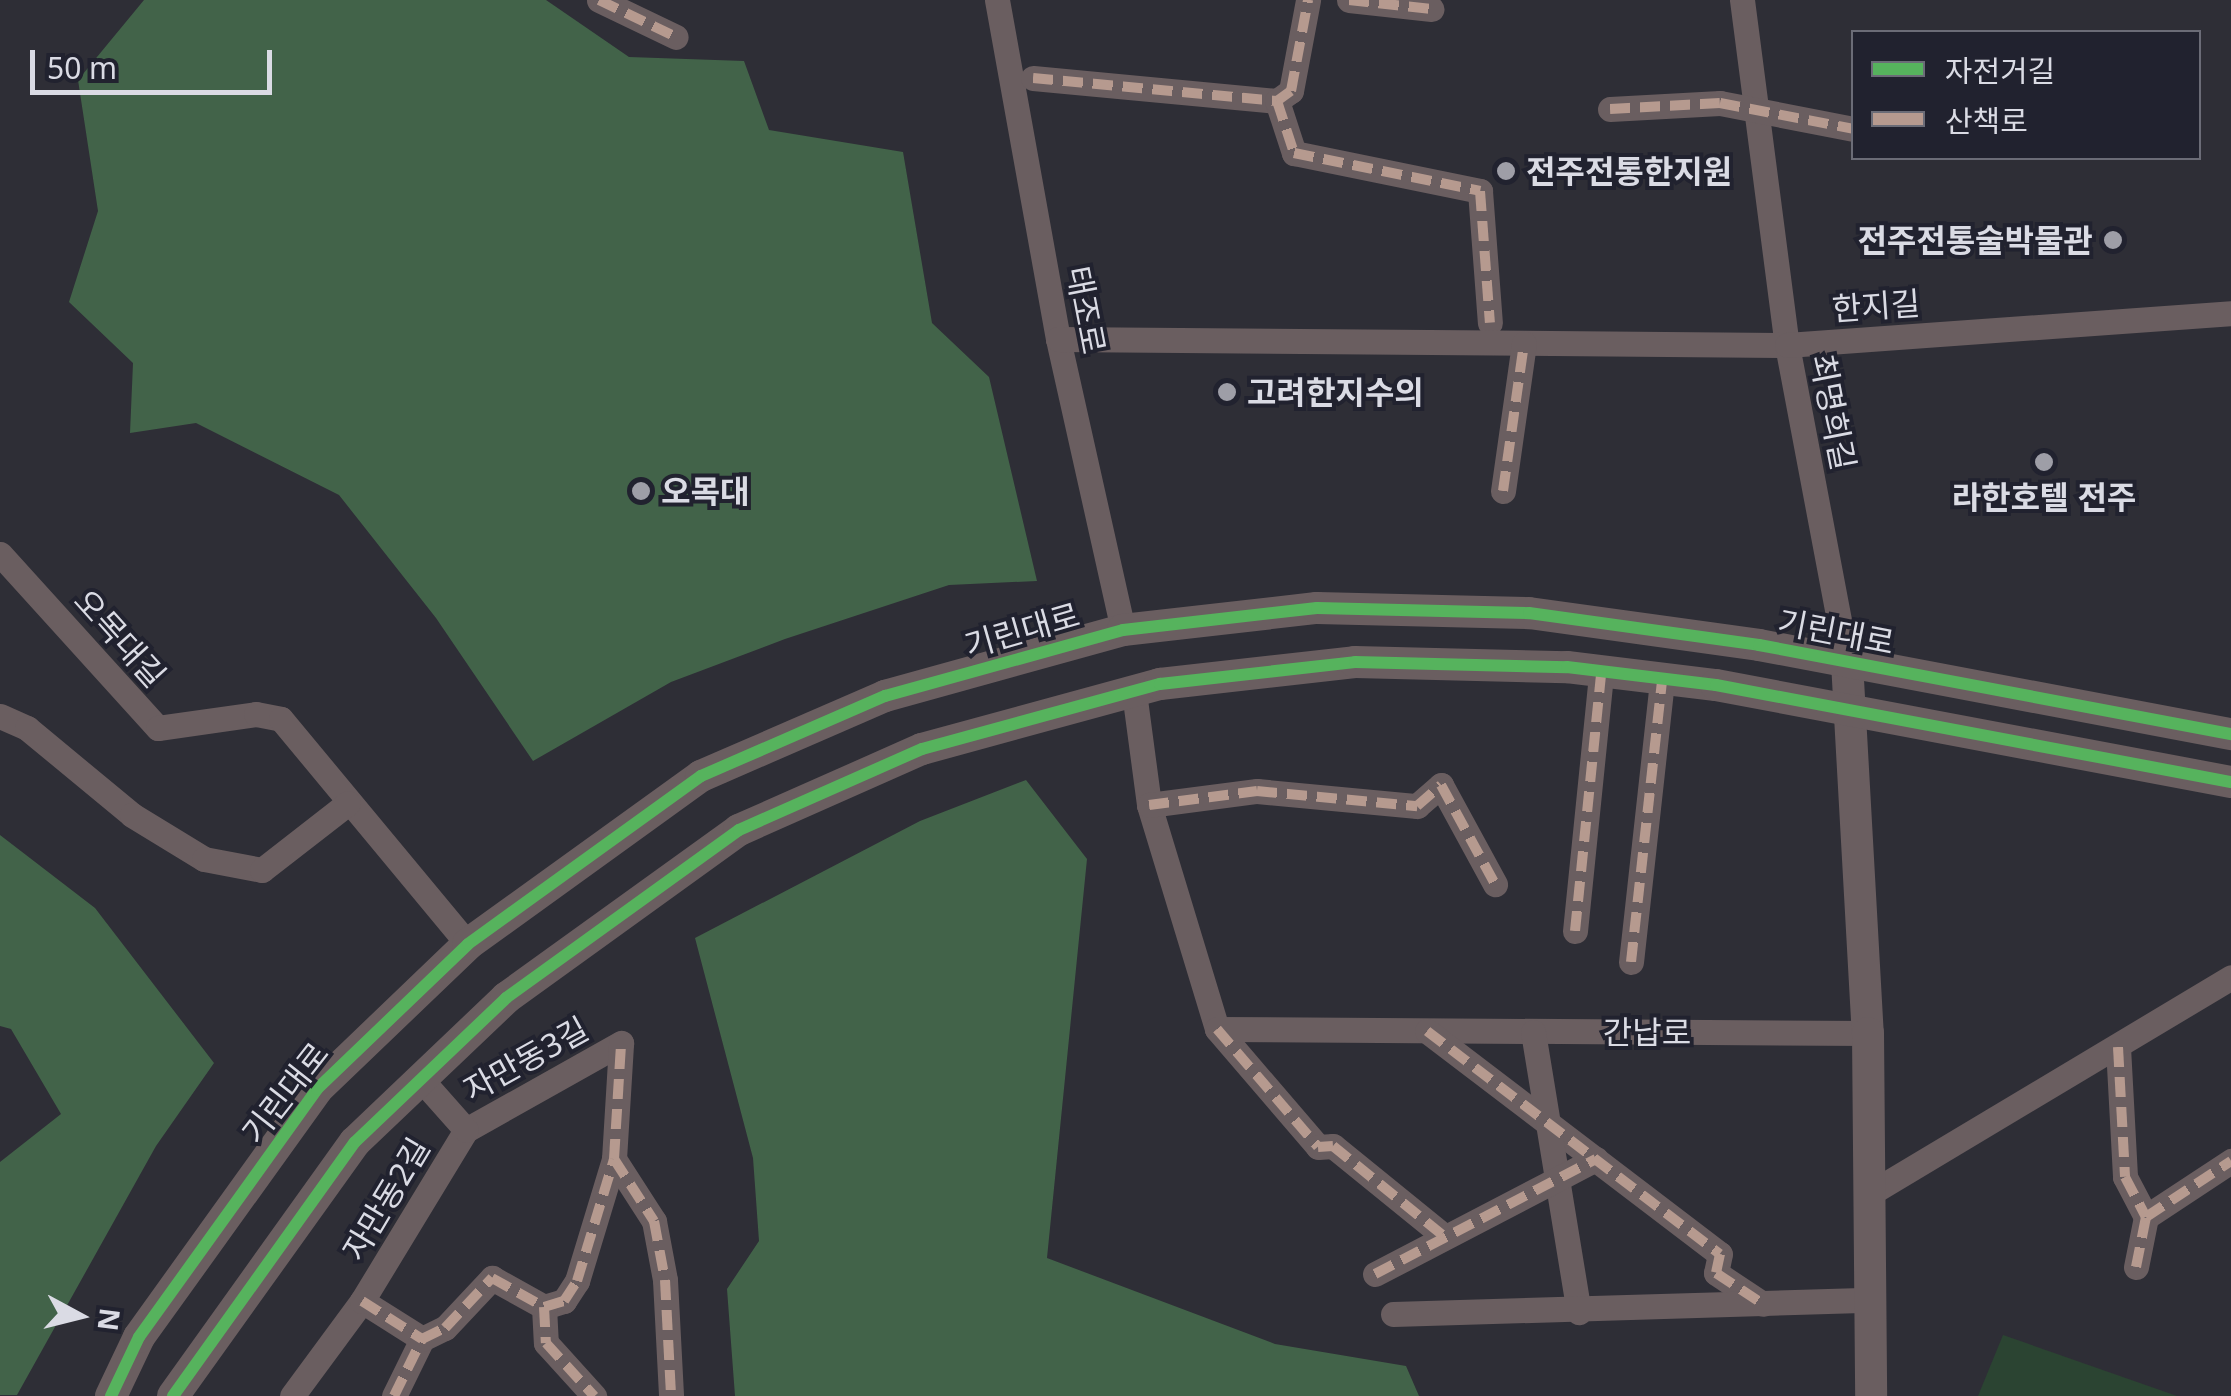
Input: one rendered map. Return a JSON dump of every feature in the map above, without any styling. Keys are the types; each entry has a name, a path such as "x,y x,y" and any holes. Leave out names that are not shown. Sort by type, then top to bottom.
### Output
{"street":[{"path":"599,0 676,37"},
{"name":"태조로","path":"996,0 1058,339 1122,630"},
{"path":"1032,78 1277,102 1290,90 1308,0"},
{"path":"1349,0 1432,9"},
{"name":"최명희길","path":"1742,0 1753,114 1787,345 1847,662"},
{"path":"1277,102 1294,153 1480,191 1490,322"},
{"path":"1610,109 1720,103 1753,114 1851,129"},
{"name":"한지길","path":"1058,339 1787,345 2231,313"},
{"path":"1502,491 1524,343"},
{"name":"오목대길","path":"0,554 158,728 256,714 281,719 468,944"},
{"name":"기린대로","path":"111,1396 139,1336 318,1089 468,944 702,776 885,696 1122,630 1317,608 1530,613 1624,623 2231,734"},
{"path":"174,1396 355,1142 506,998 739,830 922,749 1134,692 1355,662 1600,672 1662,680 2231,782"},
{"path":"1847,662 1868,1033 1871,1396"},
{"path":"1575,931 1600,672"},
{"path":"1632,962 1662,680"},
{"path":"1134,692 1149,804 1217,1029 1318,1147 1333,1146 1445,1237"},
{"path":"0,716 27,728 132,815 204,859 262,870 348,803"},
{"path":"1149,804 1257,791 1417,806 1442,785 1495,884"},
{"path":"1869,1194 2231,976"},
{"name":"간납로","path":"1217,1029 1868,1033"},
{"path":"1427,1030 1720,1254 1716,1273 1763,1304"},
{"path":"1532,1032 1579,1312"},
{"name":"자만동3길","path":"466,1130 621,1043 614,1159 578,1281 564,1301 544,1307"},
{"path":"2118,1047 2125,1178 2146,1217 2136,1268"},
{"name":"자만동2길","path":"419,1077 466,1130 362,1301 422,1339"},
{"path":"614,1159 654,1221 665,1280 672,1396"},
{"path":"1375,1274 1596,1160"},
{"path":"2146,1217 2231,1161"},
{"path":"394,1396 422,1339 445,1328 492,1278 544,1307 546,1343 594,1396"},
{"path":"1394,1314 1579,1312 1870,1300"},
{"path":"292,1396 362,1301"}],"green space":[{"path":"144,0 546,0 629,57 744,61 769,130 903,152 932,323 989,377 1037,581 949,585 785,639 671,682 533,761 436,618 339,495 196,423 130,433 133,363 69,302 98,211 78,80"},
{"path":"1026,780 1087,859 1047,1258 1275,1344 1406,1366 1419,1396 735,1396 727,1289 759,1241 753,1158 695,938 920,821"},
{"path":"0,835 95,908 214,1063 156,1146 17,1395 0,1395 0,1162 61,1114 11,1029 0,1026"},
{"path":"2003,1335 2177,1396 1978,1396"}],"marked path":[{"path":"599,0 676,37"},
{"path":"1277,101 1291,91 1308,0"},
{"path":"1349,0 1432,9"},
{"path":"1033,78 1277,101 1294,153 1480,191 1490,323"},
{"path":"1610,109 1720,103 1851,128"},
{"path":"1503,491 1524,343"},
{"path":"1575,931 1601,673"},
{"path":"1631,962 1662,680"},
{"path":"1149,805 1257,791 1417,806 1441,785 1495,884"},
{"path":"1217,1029 1318,1147 1333,1146 1445,1237"},
{"path":"1427,1031 1720,1254 1716,1273 1763,1304"},
{"path":"544,1307 564,1301 577,1281 614,1159 621,1043"},
{"path":"2118,1047 2125,1177 2146,1217 2231,1161"},
{"path":"614,1159 654,1221 665,1280 671,1396"},
{"path":"1375,1274 1596,1159"},
{"path":"2136,1267 2146,1217"},
{"path":"394,1396 422,1339 445,1328 492,1278 544,1307"},
{"path":"362,1301 422,1339"},
{"path":"544,1307 546,1343 594,1396"}],"cycle path":[{"path":"111,1396 139,1337 317,1089 468,944 701,776 885,696 1123,630 1317,608 1529,613 1759,645 2231,734"},
{"path":"173,1396 355,1142 506,998 739,830 922,749 1160,684 1355,662 1567,667 1716,685 2231,782"}],"place":[{"name":"전주전통한지원","path":"1506,171"},
{"name":"전주전통술박물관","path":"2113,240"},
{"name":"고려한지수의","path":"1227,392"},
{"name":"라한호텔 전주","path":"2044,462"},
{"name":"오목대","path":"641,491"}]}
